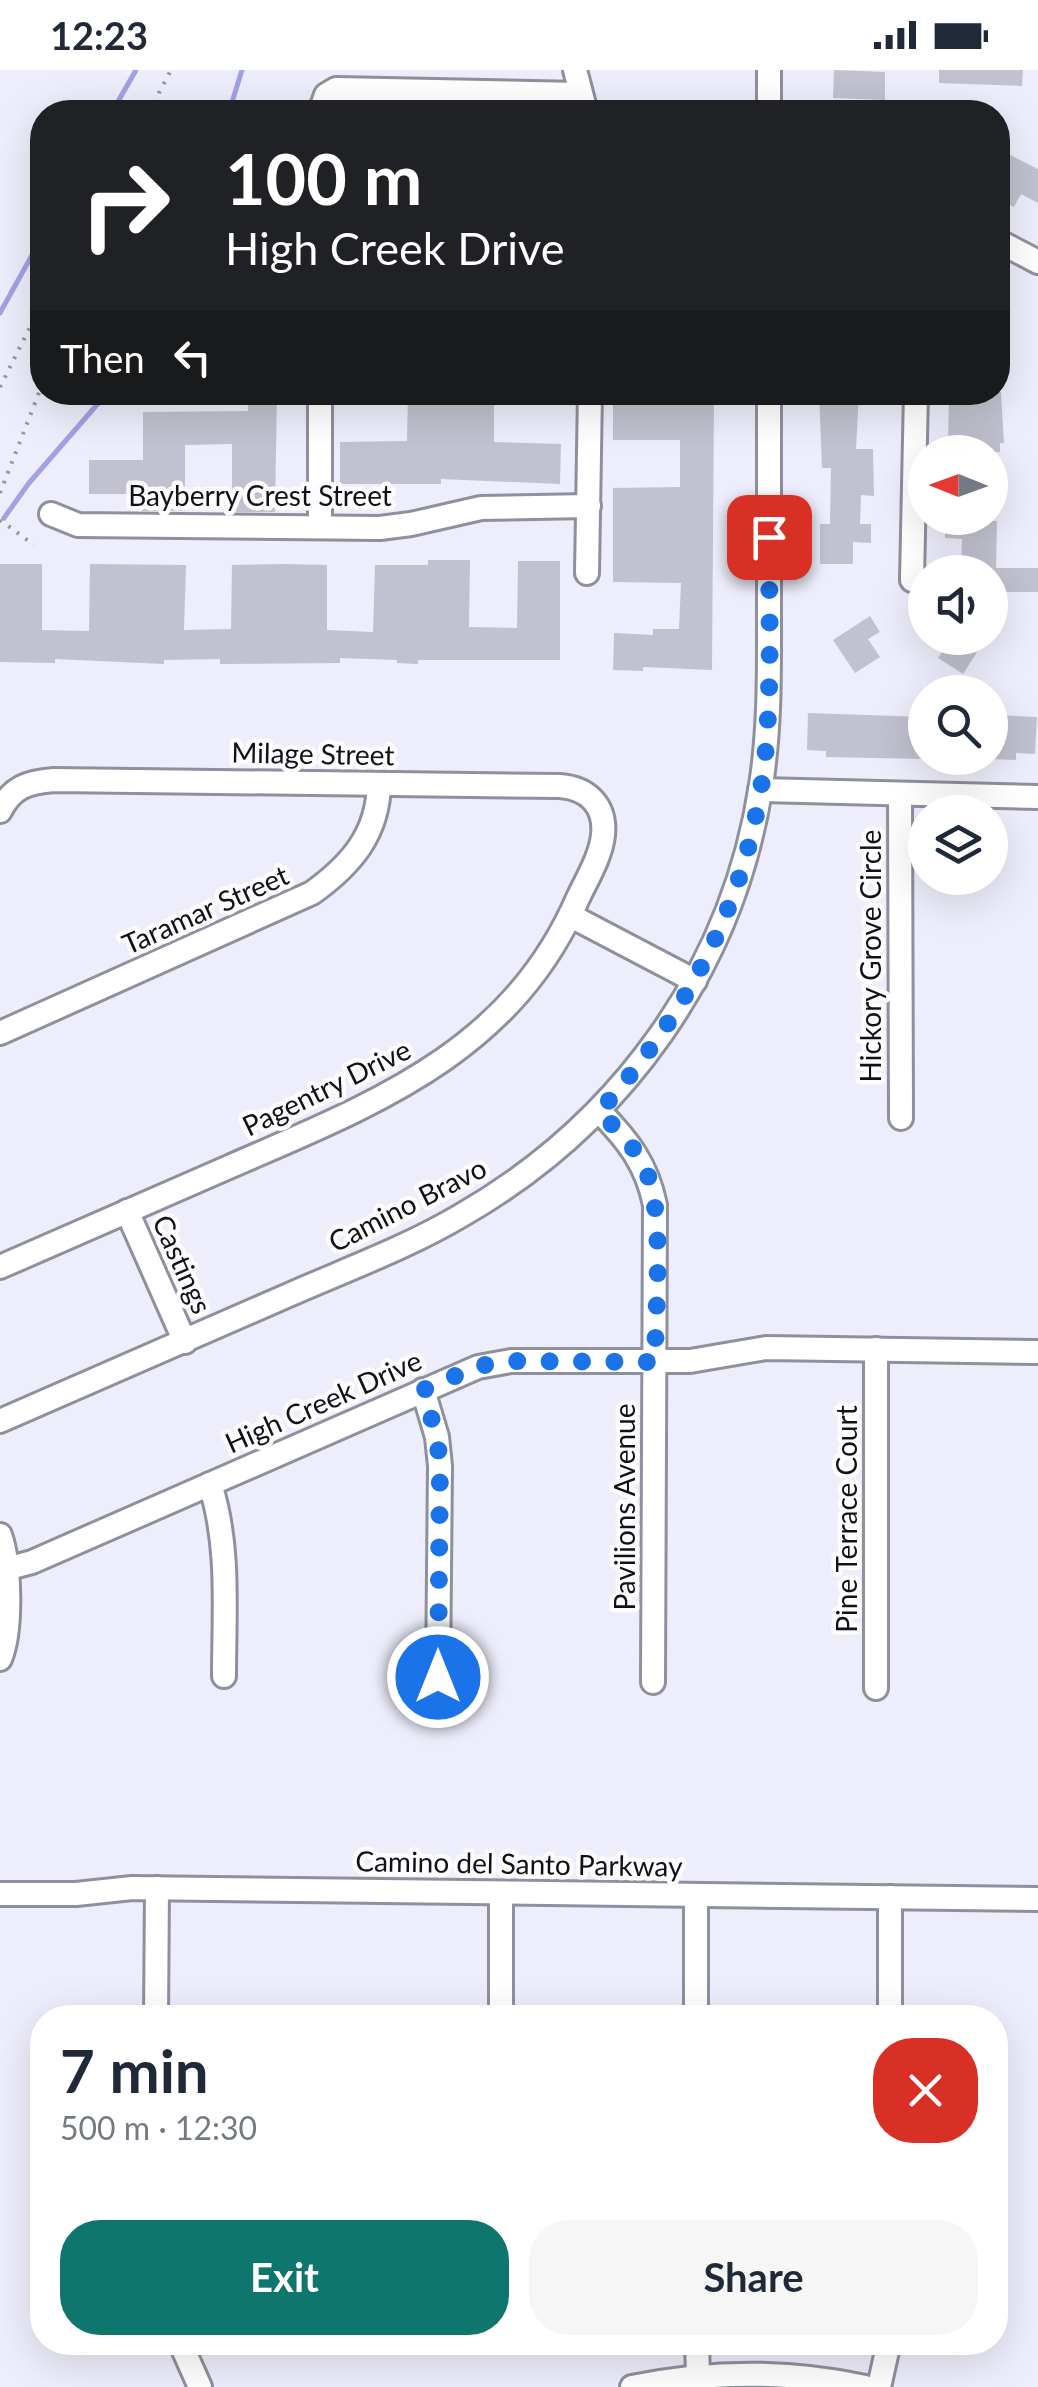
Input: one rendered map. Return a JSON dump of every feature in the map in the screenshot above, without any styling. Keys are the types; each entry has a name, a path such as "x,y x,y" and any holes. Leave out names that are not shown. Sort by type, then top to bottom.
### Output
{"street":[{"path":"575,70 582,100"},
{"path":"769,70 769,100"},
{"path":"327,100 336,90 526,100"},
{"path":"1010,247 1038,262"},
{"path":"320,405 320,528"},
{"path":"587,573 590,405"},
{"name":"Camino Bravo","path":"0,1420 185,1342 459,1217 535,1168 599,1112 652,1048 696,981 732,900 760,790 769,682 768,405"},
{"path":"913,555 916,405"},
{"name":"Bayberry Crest Street","path":"51,514 78,525 320,528 411,524 481,508 589,506"},
{"name":"Milage Street","path":"0,811 10,794 23,785 64,780 570,786 597,803"},
{"name":"Taramar Street","path":"0,1033 312,893 341,870 363,844 375,818 379,784"},
{"path":"760,790 1038,796"},
{"name":"Hickory Grove Circle","path":"900,794 901,1118"},
{"name":"Pagentry Drive","path":"0,1268 382,1100 430,1071 479,1033 516,995 571,916 603,836 597,803"},
{"path":"571,916 696,981"},
{"name":"Pavilions Avenue","path":"599,1112 632,1146 652,1190 656,1222 653,1682"},
{"name":"Castings","path":"127,1211 185,1342"},
{"name":"High Creek Drive","path":"6,1569 32,1562 478,1366 511,1361 703,1360 766,1348 1038,1352"},
{"name":"Pine Terrace Court","path":"876,1349 876,1688"},
{"path":"423,1390 437,1437 440,1466 438,1677"},
{"path":"210,1484 222,1522 224,1547 224,1676"},
{"path":"0,1535 6,1569 7,1629 0,1659"},
{"path":"156,2005 157,1888"},
{"name":"Camino del Santo Parkway","path":"0,1894 58,1895 157,1888 1038,1899"},
{"path":"501,1893 501,2005"},
{"path":"696,1896 696,2005"},
{"path":"890,1898 890,2005"},
{"path":"186,2355 200,2387"},
{"path":"697,2355 698,2376"},
{"path":"879,2387 885,2355"},
{"path":"632,2387 698,2376 770,2374 865,2387"}],"path":[{"path":"155,100 172,70"},
{"path":"0,387 30,327"},
{"path":"0,493 34,405"},
{"path":"0,520 34,544"}],"building":[{"path":"834,70 885,72 885,100 833,98"},
{"path":"939,70 1023,70 1022,86 939,83"},
{"path":"1010,155 1038,169 1038,203 1021,194 1014,207 1010,205"},
{"path":"248,405 277,405 275,512 232,512 232,444 185,445 185,511 142,511 143,494 89,494 89,460 143,460 143,412 248,411"},
{"path":"408,405 494,405 494,442 561,444 560,484 441,479 441,484 340,484 340,442 407,441"},
{"path":"613,405 714,405 712,670 613,670 614,633 653,635 653,629 679,629 681,583 613,582 613,488 680,487 680,440 613,440"},
{"path":"820,405 858,405 856,449 873,449 874,496 861,495 860,524 871,524 871,543 853,542 853,564 820,564 820,524 830,524 831,468 822,468"},
{"path":"949,405 1002,405 1004,435 948,435"},
{"path":"997,535 996,555 962,555 962,539 945,538"},
{"path":"428,560 470,560 469,627 517,628 518,561 560,561 560,660 418,660 418,664 340,658 340,663 220,664 220,659 164,660 164,664 55,659 55,663 0,662 0,564 42,564 42,630 89,631 90,564 186,565 184,630 231,629 232,565 327,565 327,630 373,632 375,565 428,565"},
{"path":"1008,568 1038,568 1038,592 1008,592"},
{"path":"870,616 880,632 868,639 880,657 855,673 833,640"},
{"path":"940,655 975,655 963,674 938,658"},
{"path":"808,713 908,716 908,759 826,757 826,751 807,750"},
{"path":"1008,716 1037,717 1035,754 1016,753 1016,760 1008,760"}],"waterway":[{"path":"119,100 136,70"},
{"path":"233,100 242,70"},
{"path":"0,313 30,259"},
{"path":"4,518 97,405"}],"route":[{"path":"438,1677 440,1466 437,1437 423,1390 478,1366 511,1361 655,1362 656,1222 652,1190 632,1146 599,1112 668,1027 696,981 732,900 760,790 767,738 769,537"}]}
